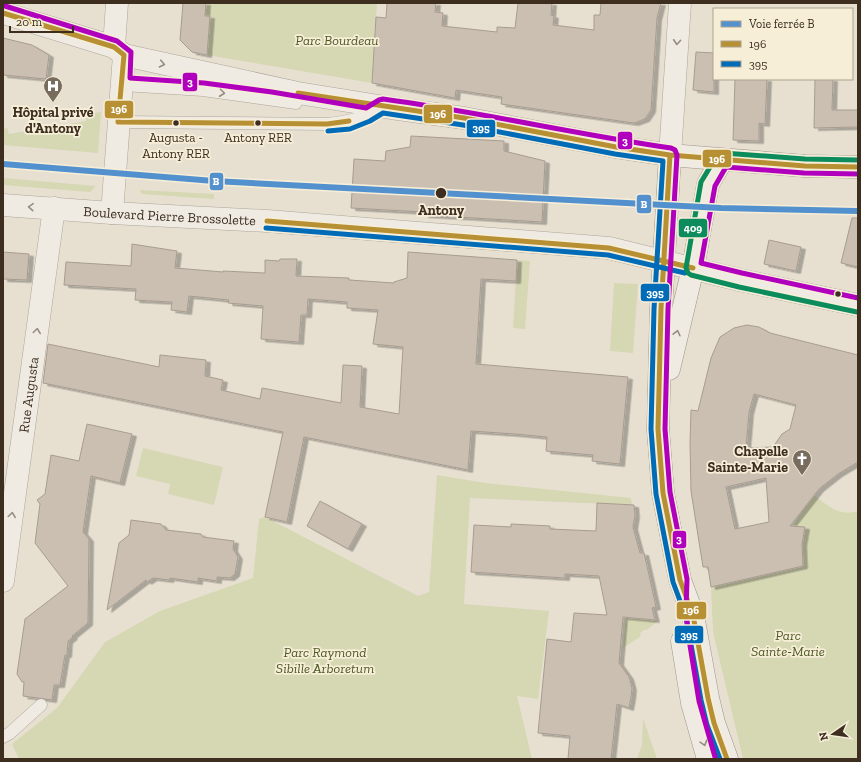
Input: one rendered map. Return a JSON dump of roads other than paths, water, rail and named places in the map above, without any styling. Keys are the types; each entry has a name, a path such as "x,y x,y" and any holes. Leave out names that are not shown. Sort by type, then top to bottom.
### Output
{"street":[{"path":"112,213 115,155 123,85 119,51 117,3"},
{"path":"680,3 661,309 658,429 663,493 680,580 693,615 708,698 714,723 727,759"},
{"path":"3,13 119,51 375,111 464,118 616,147 670,155 805,166 858,167"},
{"path":"659,411 692,268 708,184 722,160"},
{"name":"Boulevard Pierre Brossolette","path":"3,205 112,213 267,221 609,248 740,280 858,305"},
{"name":"Rue Augusta","path":"3,581 54,208"},
{"path":"680,580 679,610 681,634 692,703 708,759"}],"lane":[{"path":"123,85 203,90 375,111"},
{"path":"118,122 327,124 348,122 375,111"},
{"path":"3,737 10,733 41,705"}],"rail line":[{"name":"B","path":"3,164 214,181 721,208 858,211"}],"place":[{"name":"Hôpital privé d'Antony","path":"53,103"},
{"name":"Augusta - Antony RER","path":"176,123"},
{"name":"Antony RER","path":"258,123"},
{"name":"Antony","path":"441,193"},
{"name":"Chapelle Sainte-Marie","path":"802,476"}],"park label":[{"name":"Parc Bourdeau","path":"337,40"},
{"name":"Parc Sainte-Marie","path":"788,644"},
{"name":"Parc Raymond Sibille Arboretum","path":"325,660"}]}
